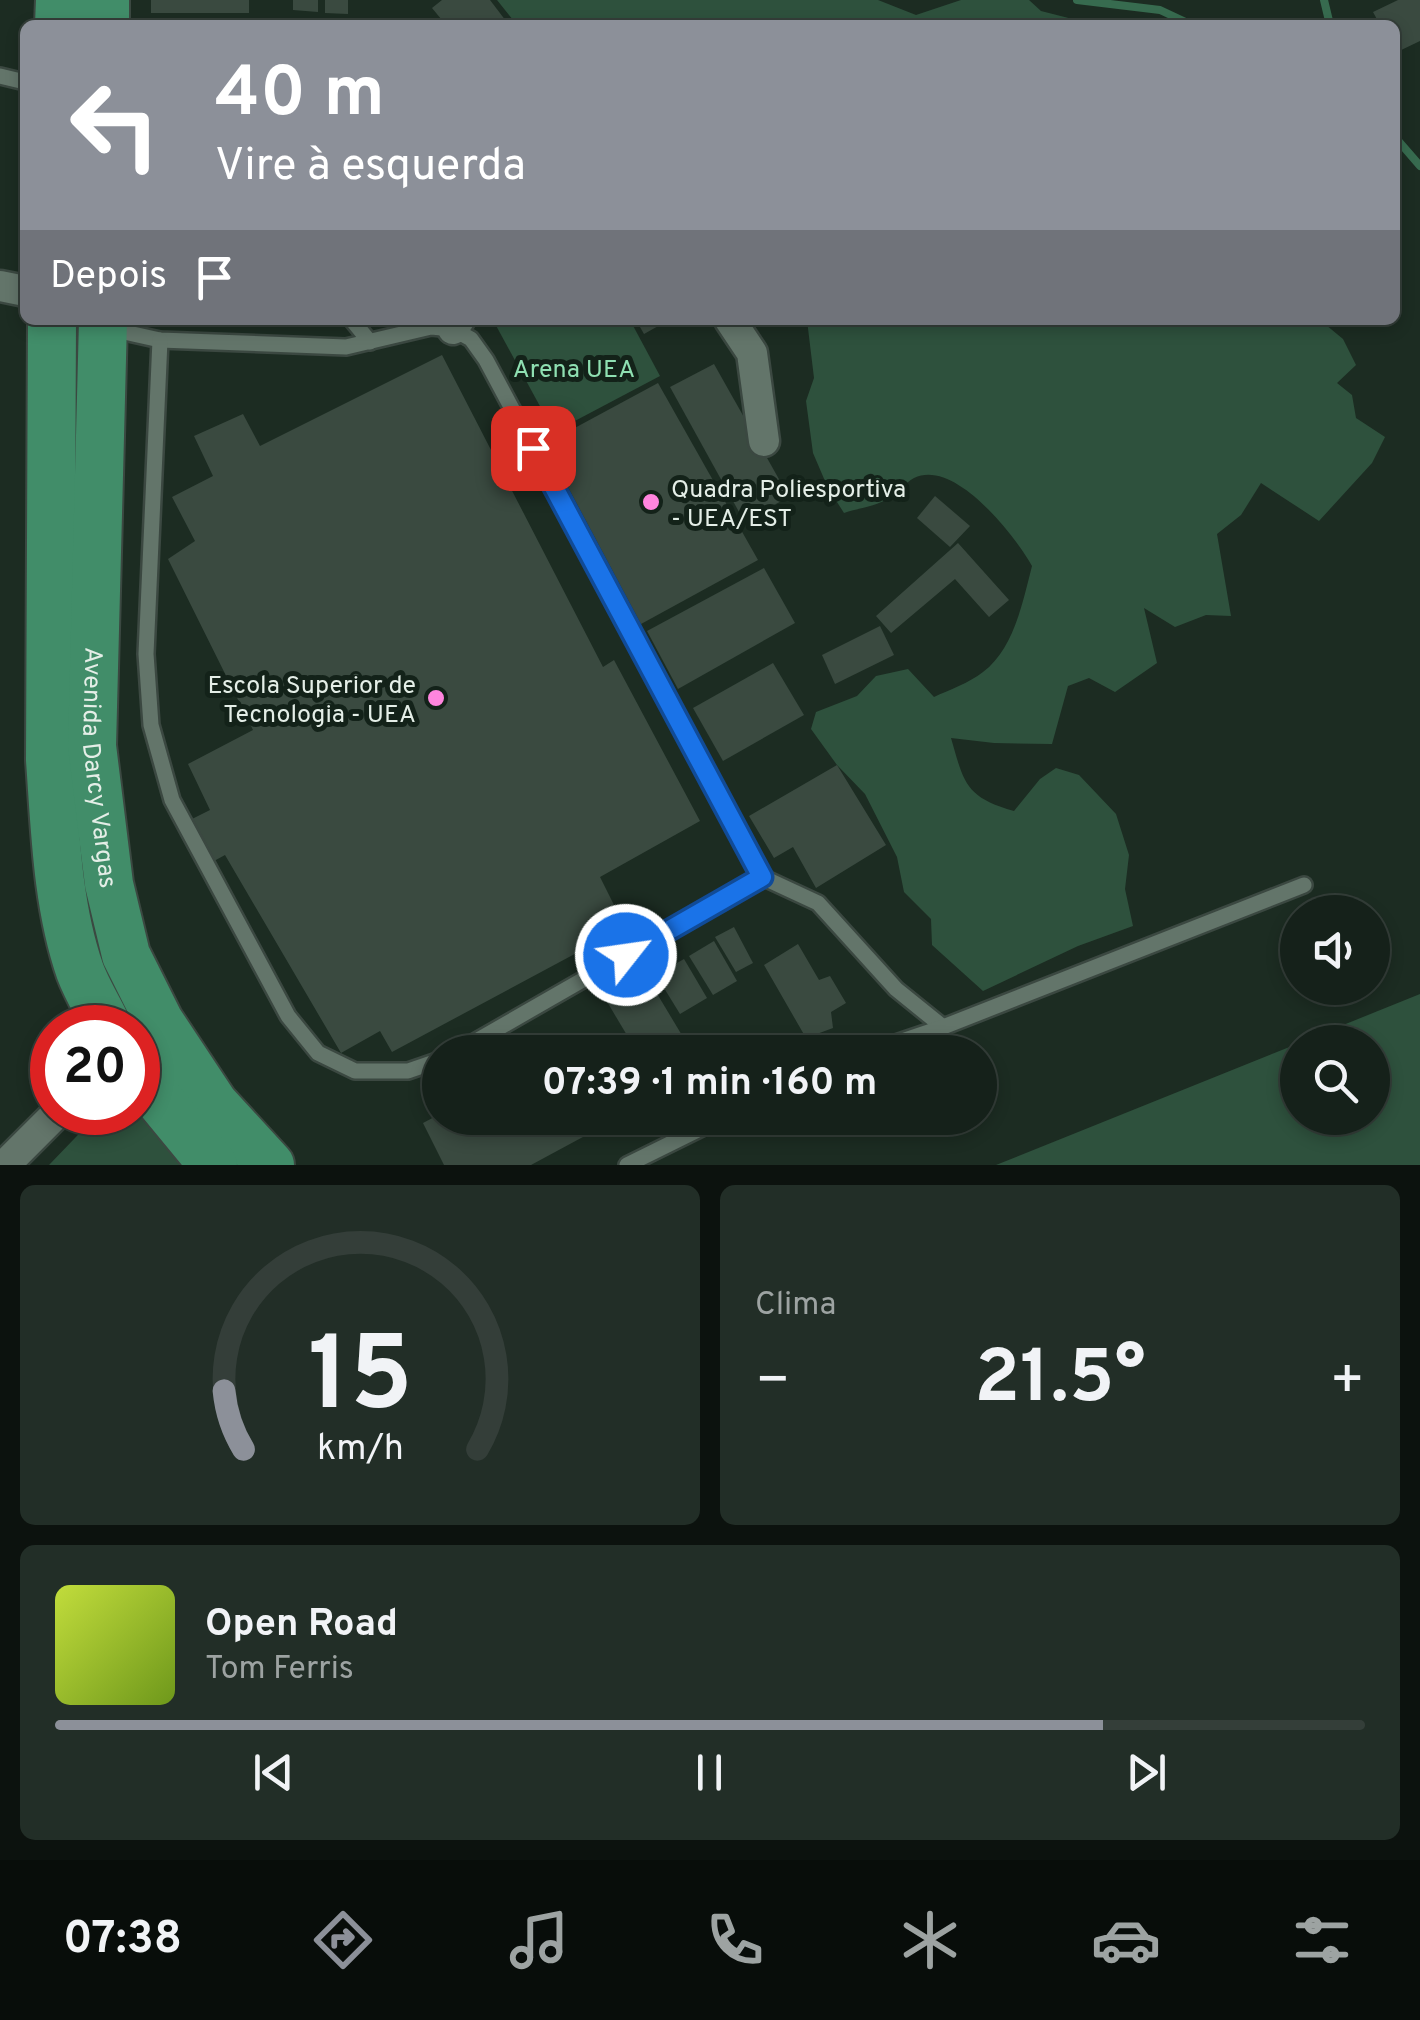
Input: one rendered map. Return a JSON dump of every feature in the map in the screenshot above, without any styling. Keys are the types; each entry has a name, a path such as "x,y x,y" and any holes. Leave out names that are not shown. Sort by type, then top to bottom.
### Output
{"main road":[{"name":"Avenida Darcy Vargas","path":"52,325 50,760 67,920 80,971 97,1005"},
{"name":"Avenida Darcy Vargas","path":"103,325 92,746 109,884 126,955 159,1021 214,1104 270,1165"},
{"path":"160,1103 214,1165"}],"street":[{"path":"735,325 752,353 764,441"},
{"path":"6,1165 35,1135"}],"lane":[{"path":"107,325 160,340 346,347 456,325 486,360 762,877 818,903 896,989 943,1027"},
{"path":"356,325 370,342"},
{"path":"160,340 146,654 151,725 172,800 288,1016 318,1053 355,1071 408,1071 422,1066"},
{"path":"487,1035 762,877"},
{"path":"919,1035 1304,885"},
{"path":"627,1165 688,1135"}],"green space":[{"path":"497,0 878,0 916,15 961,0 1029,0 1041,11 1076,20 513,20"},
{"name":"Arena UEA","path":"496,325 633,325 660,376 554,432"},
{"path":"808,325 1326,325 1343,339 1356,365 1337,383 1352,395 1356,418 1385,437 1372,463 1319,521 1261,483 1241,515 1217,534 1231,616 1206,615 1175,627 1144,608 1157,663 1115,692 1089,678 1068,686 1052,744 951,738 969,786 985,800 1014,811 1040,779 1056,768 1079,775 1116,814 1129,855 1125,889 1133,926 1078,946 983,991 932,945 931,919 904,892 897,857 865,794 837,765 811,729 816,712 857,696 876,676 908,669 934,697 983,672 1010,638 1032,566 982,503 947,479 930,475 914,478 884,501 844,513 813,453 806,401 814,378"},
{"path":"1420,994 1420,1165 996,1165 1280,1051 1280,1135 1390,1135 1390,1025 1343,1025"},
{"path":"160,1133 185,1165 49,1165 78,1135"}],"building":[{"path":"151,0 249,0 249,13 151,13"},
{"path":"293,0 318,0 318,12 293,10"},
{"path":"325,0 348,0 348,14 325,13"},
{"path":"442,0 490,0 505,20 442,20 432,8"},
{"path":"1398,0 1420,0 1420,41 1400,51 1400,20 1377,20 1373,12"},
{"path":"639,325 660,325 644,334"},
{"name":"Escola Superior de Tecnologia - UEA","path":"442,355 603,667 614,660 700,821 600,877 625,927 392,1052 380,1031 341,1053 225,855 214,861 192,819 210,810 188,764 253,730 168,559 195,541 172,497 213,476 194,436 243,414 260,446"},
{"path":"714,364 789,497 744,521 670,387"},
{"name":"Quadra Poliesportiva - UEA/EST","path":"658,383 758,560 641,624 545,444"},
{"path":"935,496 970,526 950,547 917,518"},
{"path":"958,543 1009,600 989,617 955,579 891,633 876,616"},
{"path":"764,568 795,623 678,689 647,631"},
{"path":"880,626 894,655 835,684 822,655"},
{"path":"773,663 804,715 723,761 693,708"},
{"path":"837,765 886,845 816,888 793,847 774,858 749,816"},
{"path":"734,927 753,963 736,972 715,937"},
{"path":"714,941 737,981 713,995 689,956"},
{"path":"798,944 819,980 830,976 846,1003 831,1012 833,1028 804,1035 764,965"},
{"path":"684,959 707,998 680,1014 656,975"},
{"path":"647,977 682,1035 627,1035 606,1000"},
{"path":"429,1135 587,1135 531,1165 444,1165"}],"waterway":[{"path":"1077,0 1160,10 1181,20"},
{"path":"1324,0 1329,20"},
{"path":"1400,143 1420,166"}],"place":[{"name":"Quadra Poliesportiva - UEA/EST","path":"651,502"},
{"name":"Escola Superior de Tecnologia - UEA","path":"436,698"}],"route":[{"path":"533,448 762,877 626,955"}]}
